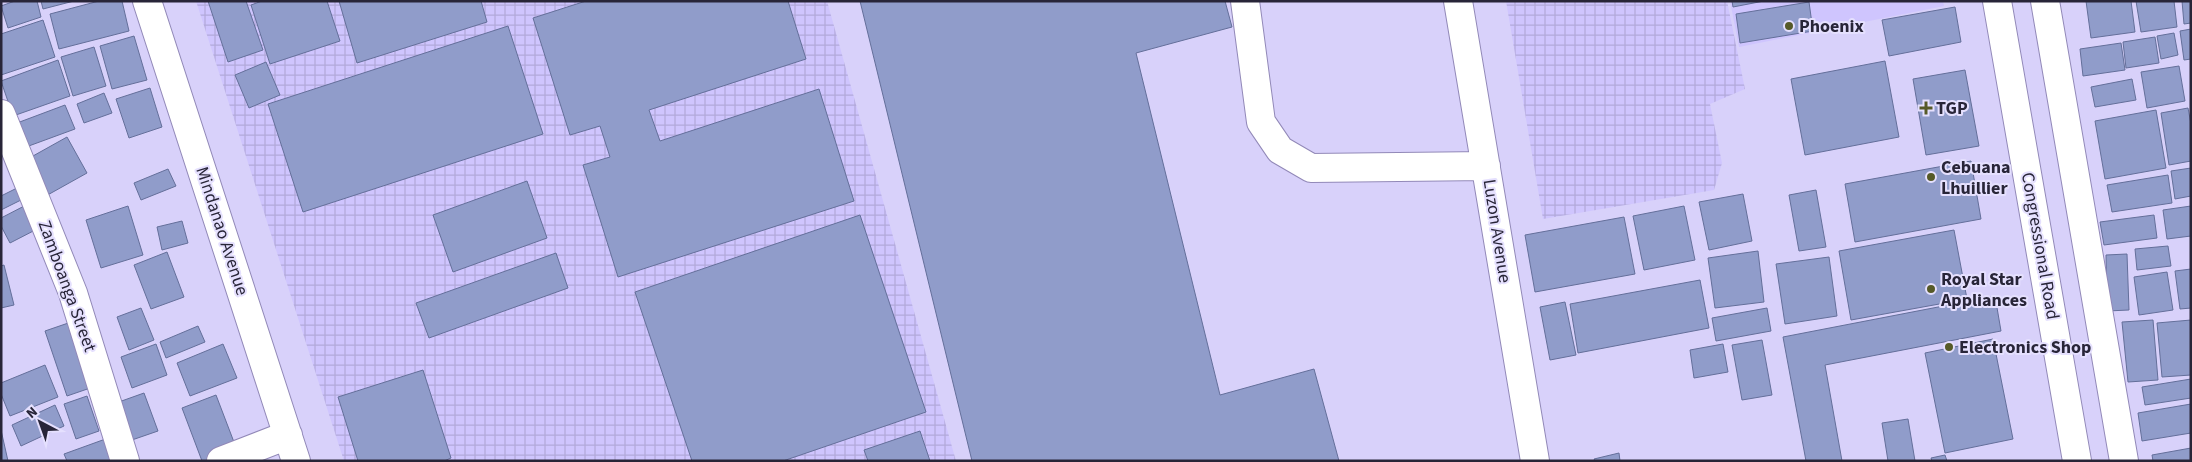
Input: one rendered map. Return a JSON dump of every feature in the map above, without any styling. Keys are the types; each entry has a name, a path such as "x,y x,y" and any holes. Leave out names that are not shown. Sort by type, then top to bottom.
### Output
{"street":[{"name":"Mindanao Avenue","path":"148,1 296,461"},
{"path":"1245,1 1261,122 1280,150 1311,168 1486,166"},
{"name":"Luzon Avenue","path":"1458,1 1535,461"},
{"name":"Congressional Road","path":"1997,1 2078,461"},
{"path":"2045,1 2124,461"},
{"name":"Zamboanga Street","path":"1,114 73,293 125,461"},
{"path":"221,461 288,435"}],"shaded area":[{"path":"196,1 827,1 956,461 344,461"},
{"path":"1506,1 1727,1 1745,89 1710,104 1722,163 1714,190 1543,219"},
{"name":"Phoenix","path":"1730,1 1943,1 1944,6 1739,47"}],"building":[{"path":"15,1 37,1 41,17 8,28 1,6"},
{"path":"41,1 74,1 43,9"},
{"path":"99,1 122,1 129,31 59,49 50,14"},
{"path":"208,1 246,1 263,50 228,62"},
{"path":"262,1 327,1 340,41 270,64 251,5"},
{"path":"339,1 481,1 487,22 357,63"},
{"path":"586,1 788,1 806,59 649,110 660,141 819,89 854,201 618,277 583,165 610,157 600,126 570,135 533,18"},
{"path":"860,1 1225,1 1232,27 1136,53 1220,395 1314,369 1339,461 972,461"},
{"path":"1732,1 1764,1 1733,7"},
{"path":"2086,1 2131,1 2135,32 2091,38"},
{"path":"2136,1 2174,1 2177,27 2141,32"},
{"path":"2182,1 2191,1 2191,23 2184,24"},
{"path":"1809,2 1813,31 1740,43 1736,14"},
{"path":"1955,7 1961,42 1889,56 1882,20"},
{"path":"43,20 55,57 1,75 1,34"},
{"path":"508,26 543,134 303,212 268,104"},
{"path":"2191,29 2191,59 2184,60 2180,31"},
{"path":"2174,33 2178,55 2161,59 2157,36"},
{"path":"134,36 147,80 112,89 100,46"},
{"path":"2155,37 2159,63 2126,68 2123,42"},
{"path":"2121,43 2125,70 2083,76 2080,49"},
{"path":"94,47 106,86 73,96 61,57"},
{"path":"58,60 70,96 13,116 1,81"},
{"path":"1885,61 1899,137 1805,155 1791,79"},
{"path":"266,62 280,95 249,108 235,75"},
{"path":"2179,66 2185,101 2147,108 2141,72"},
{"path":"1965,70 1979,146 1926,155 1913,79"},
{"path":"2132,79 2136,100 2095,107 2091,87"},
{"path":"150,88 162,127 129,138 116,99"},
{"path":"104,93 112,113 84,123 77,104"},
{"path":"65,105 75,129 26,147 17,123"},
{"path":"2188,108 2191,124 2191,161 2169,165 2161,113"},
{"path":"2156,110 2166,168 2105,179 2095,121"},
{"path":"67,137 87,173 44,197 24,161"},
{"path":"1971,161 1981,219 1855,242 1845,184"},
{"path":"2191,168 2191,196 2175,199 2171,171"},
{"path":"168,169 176,186 141,200 134,183"},
{"path":"2168,175 2172,203 2112,212 2107,185"},
{"path":"527,181 547,238 453,272 433,215"},
{"path":"17,188 23,199 1,210 1,196"},
{"path":"1816,190 1826,247 1799,251 1789,195"},
{"path":"1743,194 1752,241 1709,250 1699,202"},
{"path":"30,203 43,226 10,243 1,226 1,218"},
{"path":"128,206 143,255 101,268 86,220"},
{"path":"1684,206 1695,260 1644,270 1633,216"},
{"path":"2191,206 2191,236 2167,239 2163,210"},
{"path":"860,215 926,412 783,461 692,461 635,292"},
{"path":"2154,215 2157,238 2104,245 2100,222"},
{"path":"1624,217 1635,274 1535,292 1525,235"},
{"path":"182,221 188,243 162,250 157,227"},
{"path":"1954,230 1967,299 1851,320 1839,251"},
{"path":"2168,246 2171,266 2137,270 2135,249"},
{"path":"1758,251 1764,302 1715,308 1708,258"},
{"path":"167,252 184,297 151,309 134,265"},
{"path":"556,253 568,288 429,338 416,303"},
{"path":"2127,254 2129,310 2107,311 2106,255"},
{"path":"1829,257 1837,316 1785,324 1776,264"},
{"path":"4,265 14,305 1,308 1,266"},
{"path":"2191,269 2191,308 2180,309 2175,271"},
{"path":"2167,272 2173,310 2139,315 2134,277"},
{"path":"1700,280 1709,328 1578,353 1570,304"},
{"path":"1995,296 2001,331 1825,365 1842,461 1806,461 1783,337"},
{"path":"1565,302 1576,355 1550,360 1540,307"},
{"path":"141,308 154,340 129,350 117,317"},
{"path":"1767,308 1771,331 1716,341 1712,318"},
{"path":"77,320 99,385 67,396 45,331"},
{"path":"2153,320 2158,380 2128,382 2122,322"},
{"path":"2191,320 2191,375 2162,377 2157,323"},
{"path":"198,326 205,342 166,358 160,342"},
{"path":"1993,339 2013,439 1945,453 1925,353"},
{"path":"1762,340 1772,395 1742,400 1732,345"},
{"path":"156,344 167,375 132,388 121,357"},
{"path":"223,344 237,378 190,396 177,363"},
{"path":"1723,344 1728,372 1694,378 1690,350"},
{"path":"45,365 58,397 10,416 1,394 1,383"},
{"path":"423,370 451,458 444,461 358,461 338,397"},
{"path":"2191,379 2191,398 2145,405 2142,387"},
{"path":"144,393 158,431 129,441 116,403"},
{"path":"216,395 237,450 211,461 202,461 182,408"},
{"path":"87,396 99,431 76,439 64,404"},
{"path":"2191,404 2191,433 2142,441 2138,413"},
{"path":"55,405 64,426 21,446 12,425"},
{"path":"1908,419 1915,461 1888,461 1882,423"},
{"path":"1,430 8,461 1,461"},
{"path":"920,431 930,461 868,461 864,450"},
{"path":"111,437 120,461 67,461 64,454"},
{"path":"2191,448 2191,461 2153,461 2152,455"},
{"path":"1619,453 1620,461 1595,461 1594,459"},
{"path":"1945,455 1947,461 1932,461 1931,458"}],"place":[{"name":"Phoenix","path":"1789,26"},
{"name":"TGP","path":"1926,108"},
{"name":"Cebuana Lhuillier","path":"1931,177"},
{"name":"Royal Star Appliances","path":"1931,289"},
{"name":"Electronics Shop","path":"1949,347"}]}
